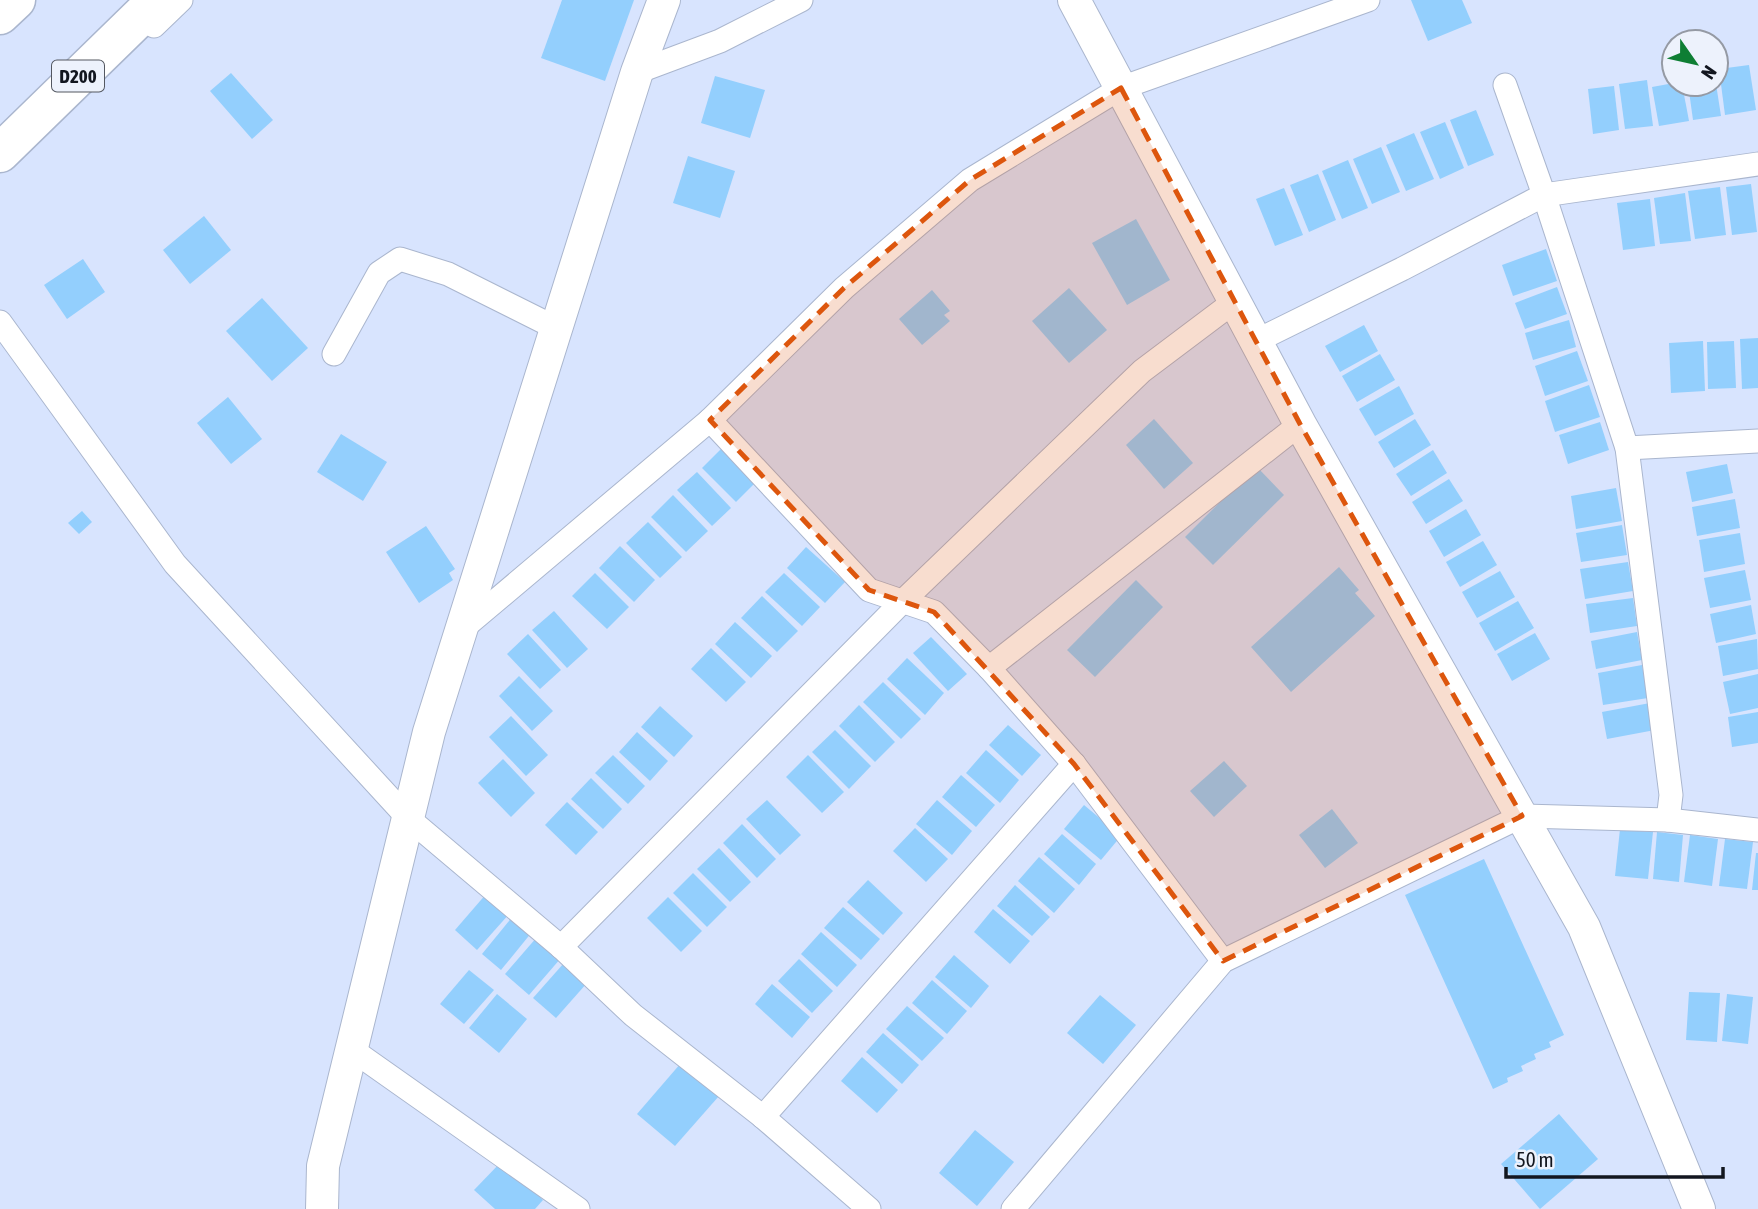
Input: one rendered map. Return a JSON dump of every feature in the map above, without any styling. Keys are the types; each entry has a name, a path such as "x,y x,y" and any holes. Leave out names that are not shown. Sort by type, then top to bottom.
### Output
{"highway":[{"path":"0,15 16,0"},
{"name":"D200","path":"0,153 157,0"}],"street":[{"path":"0,174 181,0"},
{"path":"322,1209 323,1166 429,732 637,72 664,0"},
{"path":"637,72 720,41 801,0"},
{"path":"1074,0 1300,424 1584,927 1699,1209"},
{"path":"461,630 710,420 844,288 970,180 1121,88 1368,0"},
{"path":"1505,85 1628,448 1671,795 1668,820"},
{"path":"1255,341 1544,195 1758,164"},
{"path":"334,354 379,273 400,259 448,274 556,328"},
{"path":"561,947 902,602 1142,371 1235,301"},
{"path":"0,322 175,564 408,818 561,947 633,1015 763,1117 869,1209"},
{"path":"710,420 869,590 934,612 989,668 1074,764 1223,961"},
{"path":"989,668 1300,424"},
{"path":"1628,448 1758,441"},
{"path":"763,1117 1074,764"},
{"path":"1013,1209 1223,961 1522,816 1668,820 1758,831"},
{"path":"351,1049 578,1209"}],"highlighted area":[{"path":"1121,88 1300,424 1522,816 1223,961 1074,764 934,612 869,590 710,420 844,288 970,180"}],"building":[{"path":"562,0 634,0 605,81 541,58"},
{"path":"1411,0 1462,0 1472,23 1428,41"},
{"path":"1749,65 1756,110 1725,115 1723,98 1730,98 1730,68"},
{"path":"231,73 273,120 252,139 210,91"},
{"path":"715,76 765,90 750,138 701,123"},
{"path":"1647,80 1653,126 1625,129 1619,84"},
{"path":"1614,86 1619,130 1593,134 1588,89"},
{"path":"1660,86 1660,98 1685,98 1689,121 1659,126 1652,87"},
{"path":"1690,98 1718,98 1721,116 1693,120"},
{"path":"1476,110 1494,155 1468,166 1450,120"},
{"path":"1445,122 1464,168 1440,179 1420,132"},
{"path":"1414,133 1434,179 1406,191 1386,145"},
{"path":"1381,147 1400,192 1372,204 1353,159"},
{"path":"688,156 735,171 720,218 673,203"},
{"path":"1348,160 1368,208 1342,219 1322,171"},
{"path":"1318,174 1336,220 1309,232 1290,185"},
{"path":"1751,184 1757,232 1732,235 1726,187"},
{"path":"1720,187 1726,235 1695,239 1688,191"},
{"path":"1284,188 1303,235 1275,246 1256,199"},
{"path":"1685,193 1691,241 1660,244 1654,198"},
{"path":"1650,199 1655,246 1623,250 1617,203"},
{"path":"204,216 231,250 190,284 163,250"},
{"path":"1136,219 1170,280 1127,305 1092,243"},
{"path":"1546,249 1557,281 1513,296 1502,265"},
{"path":"83,259 105,292 67,319 44,285"},
{"path":"1557,287 1567,314 1525,329 1515,303"},
{"path":"1069,288 1107,330 1069,363 1032,321"},
{"path":"932,290 950,311 944,315 950,321 922,345 899,319"},
{"path":"262,298 308,348 272,381 226,331"},
{"path":"1569,320 1576,347 1533,360 1525,333"},
{"path":"1364,325 1378,351 1340,372 1325,346"},
{"path":"1758,338 1758,388 1742,389 1740,339"},
{"path":"1703,341 1705,391 1671,393 1669,343"},
{"path":"1734,341 1736,388 1708,389 1707,342"},
{"path":"1577,351 1588,381 1545,396 1535,366"},
{"path":"1380,354 1395,380 1357,402 1342,376"},
{"path":"1589,385 1600,417 1555,432 1545,401"},
{"path":"1399,386 1414,414 1375,436 1359,409"},
{"path":"228,397 262,439 231,464 197,423"},
{"path":"1154,419 1193,463 1164,489 1126,445"},
{"path":"1415,419 1431,445 1394,468 1378,442"},
{"path":"1600,422 1609,450 1568,464 1559,435"},
{"path":"341,434 387,462 363,501 317,472"},
{"path":"722,448 757,481 736,502 702,468"},
{"path":"1433,450 1447,473 1411,496 1396,474"},
{"path":"1727,464 1733,493 1692,502 1686,472"},
{"path":"1256,466 1284,495 1213,565 1185,537"},
{"path":"697,472 731,508 712,526 677,490"},
{"path":"1449,479 1463,501 1426,524 1412,502"},
{"path":"1616,488 1622,521 1576,529 1571,496"},
{"path":"673,495 708,531 686,552 651,517"},
{"path":"1735,499 1740,528 1697,536 1692,507"},
{"path":"1466,509 1481,535 1444,557 1429,531"},
{"path":"82,511 92,522 79,534 68,523"},
{"path":"648,522 682,557 660,578 626,543"},
{"path":"1622,525 1627,555 1581,562 1576,533"},
{"path":"426,526 455,569 449,573 453,580 419,603 386,552"},
{"path":"1740,533 1745,564 1704,572 1699,540"},
{"path":"1483,541 1497,565 1460,587 1446,562"},
{"path":"620,546 655,580 634,602 599,568"},
{"path":"806,547 845,582 825,603 787,568"},
{"path":"1628,562 1633,591 1585,599 1580,569"},
{"path":"1339,567 1359,590 1355,593 1375,616 1291,692 1251,647"},
{"path":"1745,570 1751,600 1710,608 1704,578"},
{"path":"1500,571 1515,597 1477,618 1462,592"},
{"path":"595,573 629,607 607,629 572,596"},
{"path":"784,573 820,607 802,626 765,592"},
{"path":"1136,580 1163,607 1095,677 1067,650"},
{"path":"762,596 798,631 777,652 741,618"},
{"path":"1633,598 1637,626 1590,633 1586,604"},
{"path":"1518,601 1534,628 1495,651 1479,623"},
{"path":"1751,605 1756,634 1716,643 1710,614"},
{"path":"554,611 588,649 567,668 532,630"},
{"path":"735,622 772,656 751,678 715,644"},
{"path":"1637,632 1642,660 1596,669 1591,641"},
{"path":"1535,633 1550,659 1512,681 1497,654"},
{"path":"528,634 561,670 540,689 507,654"},
{"path":"931,637 967,674 948,691 913,653"},
{"path":"1757,639 1758,669 1723,676 1718,646"},
{"path":"711,648 746,682 726,702 691,669"},
{"path":"907,658 944,693 925,715 887,679"},
{"path":"1642,665 1648,698 1603,705 1598,673"},
{"path":"1758,674 1758,708 1730,714 1723,682"},
{"path":"519,676 553,711 532,731 499,696"},
{"path":"883,682 921,719 901,739 863,702"},
{"path":"1650,703 1655,730 1607,739 1602,712"},
{"path":"859,705 895,742 875,762 839,726"},
{"path":"660,706 693,736 674,757 641,727"},
{"path":"1758,712 1758,743 1732,747 1728,717"},
{"path":"511,716 548,755 526,776 489,737"},
{"path":"1008,725 1041,755 1022,776 989,745"},
{"path":"835,730 871,766 849,789 812,752"},
{"path":"637,732 668,761 650,781 619,752"},
{"path":"986,750 1019,780 1000,803 966,773"},
{"path":"613,755 645,786 628,804 595,773"},
{"path":"808,755 844,792 822,813 786,777"},
{"path":"503,759 535,793 511,817 478,783"},
{"path":"1224,761 1247,786 1214,817 1190,791"},
{"path":"961,775 995,805 976,827 942,797"},
{"path":"591,778 622,809 603,829 571,799"},
{"path":"767,800 801,835 780,855 746,819"},
{"path":"937,800 972,831 952,855 916,824"},
{"path":"567,802 598,832 576,855 545,825"},
{"path":"1084,805 1121,836 1101,860 1064,829"},
{"path":"1332,809 1358,843 1325,868 1299,835"},
{"path":"742,824 776,859 757,878 723,843"},
{"path":"915,828 948,859 926,882 893,851"},
{"path":"1620,829 1653,832 1648,879 1615,876"},
{"path":"1657,832 1683,835 1679,882 1653,879"},
{"path":"1062,834 1096,864 1079,885 1044,854"},
{"path":"1690,835 1718,839 1712,886 1684,882"},
{"path":"1725,839 1753,842 1747,889 1719,886"},
{"path":"719,848 751,882 730,902 697,869"},
{"path":"1756,853 1758,890 1752,890"},
{"path":"1039,857 1075,889 1054,913 1018,881"},
{"path":"1484,859 1564,1035 1549,1042 1551,1047 1534,1054 1536,1059 1521,1066 1523,1071 1507,1078 1508,1082 1493,1089 1405,895"},
{"path":"693,873 727,907 707,927 673,893"},
{"path":"868,880 903,913 883,935 847,902"},
{"path":"1015,885 1050,917 1032,936 997,906"},
{"path":"487,893 510,913 477,950 455,930"},
{"path":"668,897 702,931 681,952 647,918"},
{"path":"843,907 880,939 861,960 824,928"},
{"path":"993,909 1030,941 1010,964 974,932"},
{"path":"513,916 532,932 501,970 482,954"},
{"path":"821,932 857,965 837,987 801,954"},
{"path":"537,937 561,958 529,995 505,974"},
{"path":"954,955 989,986 971,1008 935,977"},
{"path":"799,959 833,991 812,1013 778,981"},
{"path":"564,963 587,983 556,1018 533,998"},
{"path":"469,970 494,990 464,1024 440,1004"},
{"path":"932,980 967,1011 947,1034 912,1003"},
{"path":"772,984 810,1017 792,1038 755,1004"},
{"path":"1689,992 1720,993 1717,1042 1686,1040"},
{"path":"497,994 527,1019 499,1053 469,1028"},
{"path":"1727,994 1753,997 1748,1044 1722,1041"},
{"path":"1100,995 1136,1025 1103,1064 1067,1033"},
{"path":"907,1006 944,1038 922,1061 886,1029"},
{"path":"883,1033 919,1065 902,1084 866,1052"},
{"path":"862,1057 898,1090 877,1113 841,1081"},
{"path":"681,1063 719,1096 675,1146 637,1114"},
{"path":"1559,1114 1598,1159 1540,1209 1501,1164"},
{"path":"975,1130 1014,1162 977,1206 939,1173"},
{"path":"502,1161 543,1200 535,1209 495,1209 474,1190"}]}
